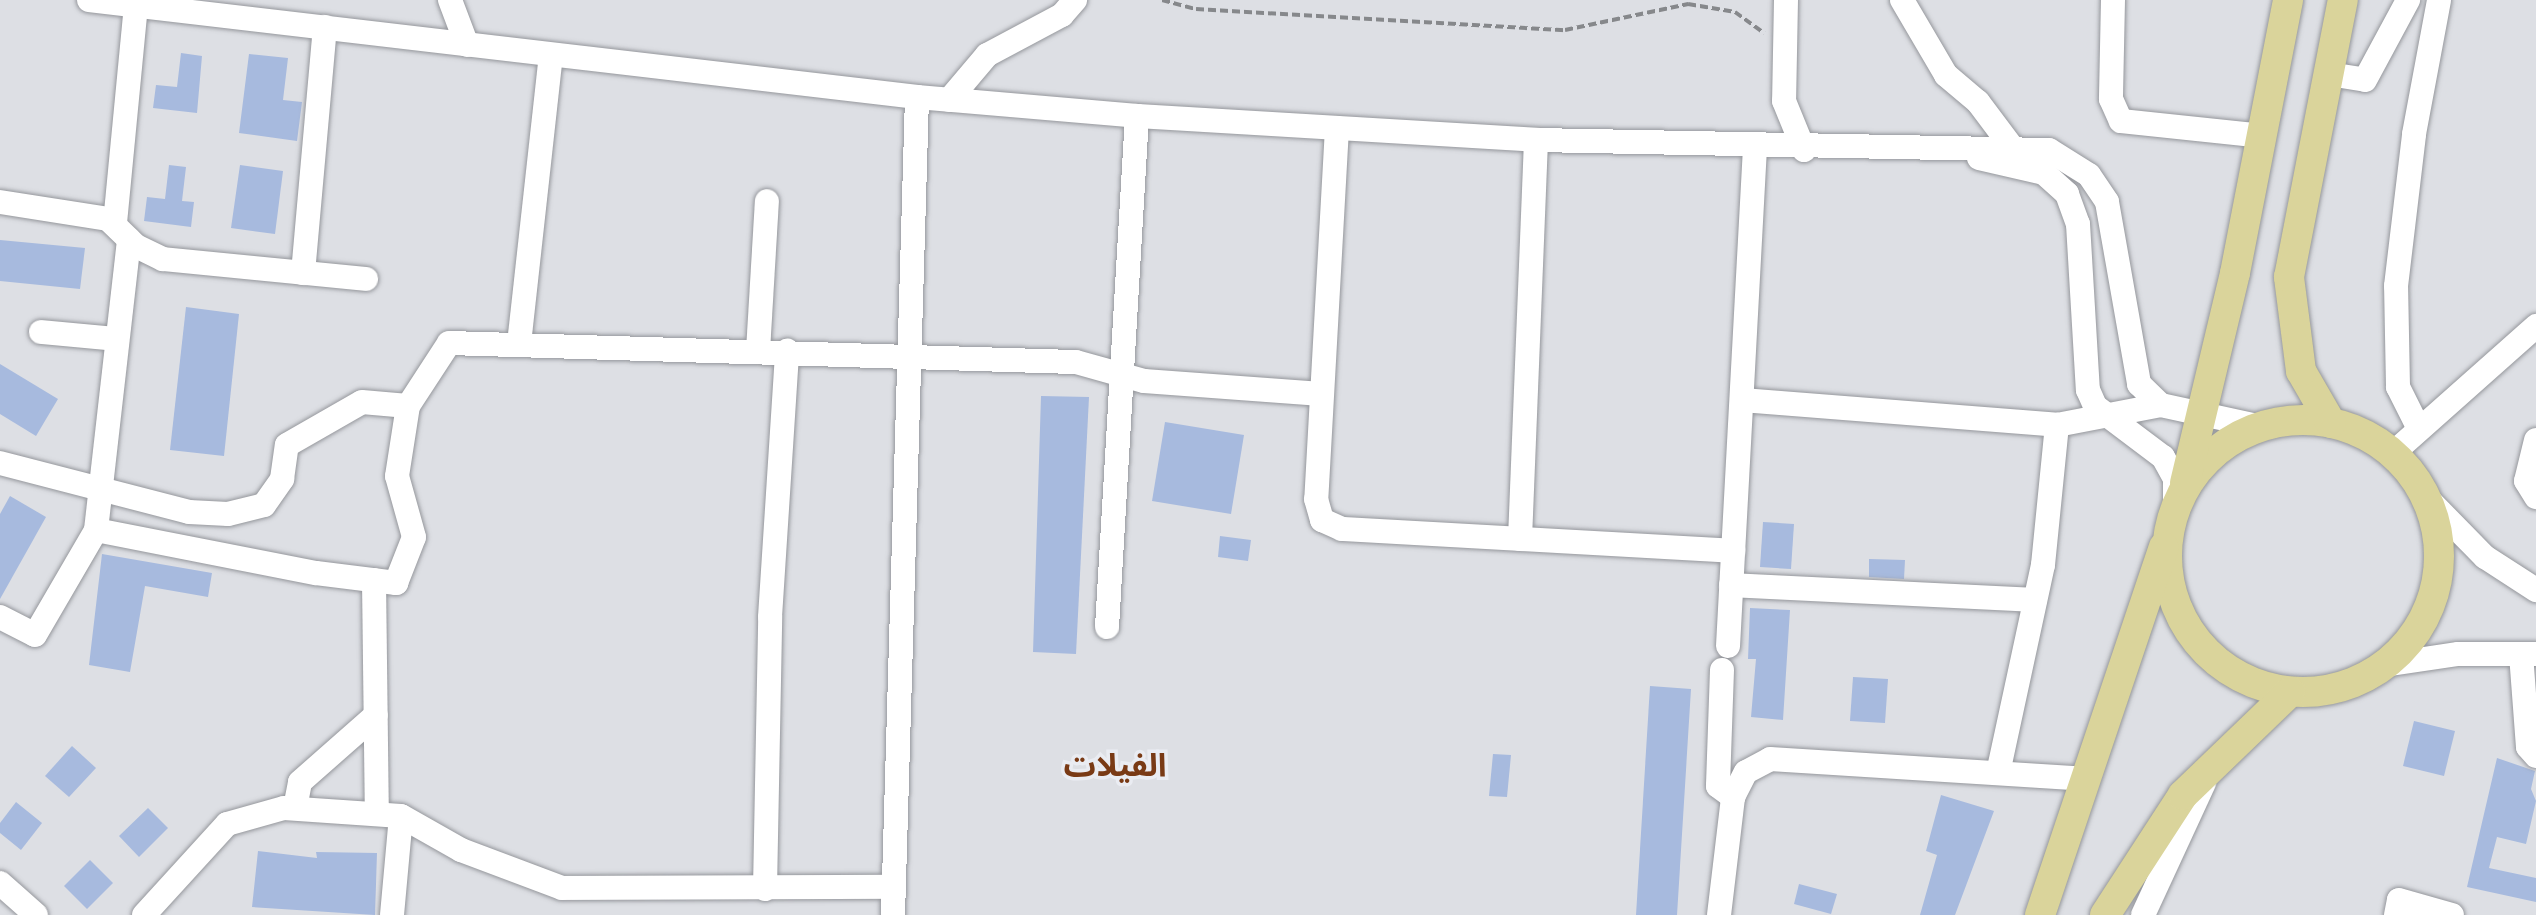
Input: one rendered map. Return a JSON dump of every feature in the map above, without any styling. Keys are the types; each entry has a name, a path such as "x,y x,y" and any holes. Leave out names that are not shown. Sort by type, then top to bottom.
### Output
{"main road":[{"path":"2040,915 2176,512 2202,417 2263,136 2288,0"},
{"path":"2331,423 2262,427 2217,452 2176,512 2170,584 2193,636 2236,675 2290,692 2339,687 2384,665 2411,639 2435,588 2437,540 2424,495 2392,454 2331,423 2305,383 2288,301 2343,0"},
{"path":"2105,915 2153,835 2213,766 2290,692"}],"street":[{"path":"89,0 917,97 1137,116 1536,140 1804,150 1945,152 2011,146 2064,156 2100,188 2113,228 2132,370 2161,405"},
{"path":"450,0 467,45"},
{"path":"949,100 987,55 1062,15 1075,0"},
{"path":"1786,0 1784,101 1804,150"},
{"path":"1902,0 1946,75 1978,102 2011,146"},
{"path":"2113,0 2111,99 2121,121 2263,136"},
{"path":"2329,74 2365,80 2408,0"},
{"path":"2419,429 2398,387 2396,286 2414,134 2439,0"},
{"path":"0,617 35,635 96,530 117,339 136,5"},
{"path":"303,273 325,27"},
{"path":"519,344 551,56"},
{"path":"893,915 905,356 917,97"},
{"path":"1107,627 1137,116"},
{"path":"1337,128 1316,499 1330,527 1733,551"},
{"path":"1520,539 1536,140"},
{"path":"1728,646 1755,148"},
{"path":"1945,152 2028,167 2067,194 2078,224 2088,390 2112,419 2150,445 2170,467 2176,512"},
{"path":"758,351 767,201"},
{"path":"0,202 122,231 163,259 366,279"},
{"path":"2392,454 2536,326"},
{"path":"41,332 117,339"},
{"path":"96,530 396,583 414,537 397,476 408,406 449,343 1076,362 1122,375 1322,394"},
{"path":"765,889 770,617 787,351"},
{"path":"1742,400 2057,425 2112,419 2161,405 2202,417 2262,427"},
{"path":"0,463 189,512 228,514 264,505 282,479 287,445 362,402 408,406"},
{"path":"1998,773 2035,600 2057,425"},
{"path":"2536,440 2526,481 2536,497"},
{"path":"2424,495 2485,557 2536,590"},
{"path":"374,580 376,715 389,814 392,915"},
{"path":"1731,585 2035,600"},
{"path":"2384,665 2444,655 2528,654 2528,747 2536,756"},
{"path":"1722,670 1718,786 1733,797"},
{"path":"295,808 300,782 376,715"},
{"path":"1719,915 1733,797 1746,772 1770,759 2084,779"},
{"path":"2143,915 2213,766"},
{"path":"144,915 227,824 252,812 295,808 389,814 461,850 562,888 638,904 765,889 893,887"},
{"path":"0,883 36,915"},
{"path":"2396,915 2399,900 2452,915"}],"path":[{"path":"1162,0 1196,9 1565,30 1688,4 1735,12 1785,48"}],"building":[{"path":"181,53 202,56 197,113 153,108 156,85 177,87"},
{"path":"249,54 288,58 283,100 302,102 297,141 239,133"},
{"path":"169,165 186,167 182,201 194,202 191,227 144,221 147,197 165,199"},
{"path":"240,165 283,171 275,234 231,228"},
{"path":"0,240 85,248 80,289 0,281"},
{"path":"186,307 239,314 224,456 170,450"},
{"path":"0,364 58,399 36,436 0,414"},
{"path":"1041,396 1089,397 1076,654 1033,652"},
{"path":"1165,422 1244,435 1231,514 1152,501"},
{"path":"10,496 46,517 0,599 0,514"},
{"path":"1763,522 1794,524 1791,569 1760,567"},
{"path":"1220,536 1251,540 1248,561 1218,557"},
{"path":"102,554 212,573 208,597 145,586 130,672 89,665"},
{"path":"1869,559 1905,560 1904,579 1869,577"},
{"path":"1750,608 1790,610 1783,720 1751,717 1756,659 1748,659"},
{"path":"1853,677 1888,679 1885,723 1850,721"},
{"path":"1650,686 1691,689 1677,915 1636,915"},
{"path":"2414,721 2455,731 2444,776 2403,766"},
{"path":"72,746 96,768 69,797 45,776"},
{"path":"1493,754 1511,755 1507,797 1489,796"},
{"path":"2497,758 2535,771 2531,789 2536,801 2526,844 2497,837 2489,868 2536,878 2536,902 2467,887"},
{"path":"1941,795 1994,811 1955,915 1920,915 1937,855 1926,851"},
{"path":"16,802 42,823 21,850 0,833 0,823"},
{"path":"148,808 168,828 139,857 119,836"},
{"path":"258,851 317,858 316,852 377,853 375,915 252,907"},
{"path":"90,860 113,883 87,909 64,886"},
{"path":"1799,884 1837,894 1831,914 1794,904"}],"district":[{"name":"الفيلات","path":"1115,765"}]}
